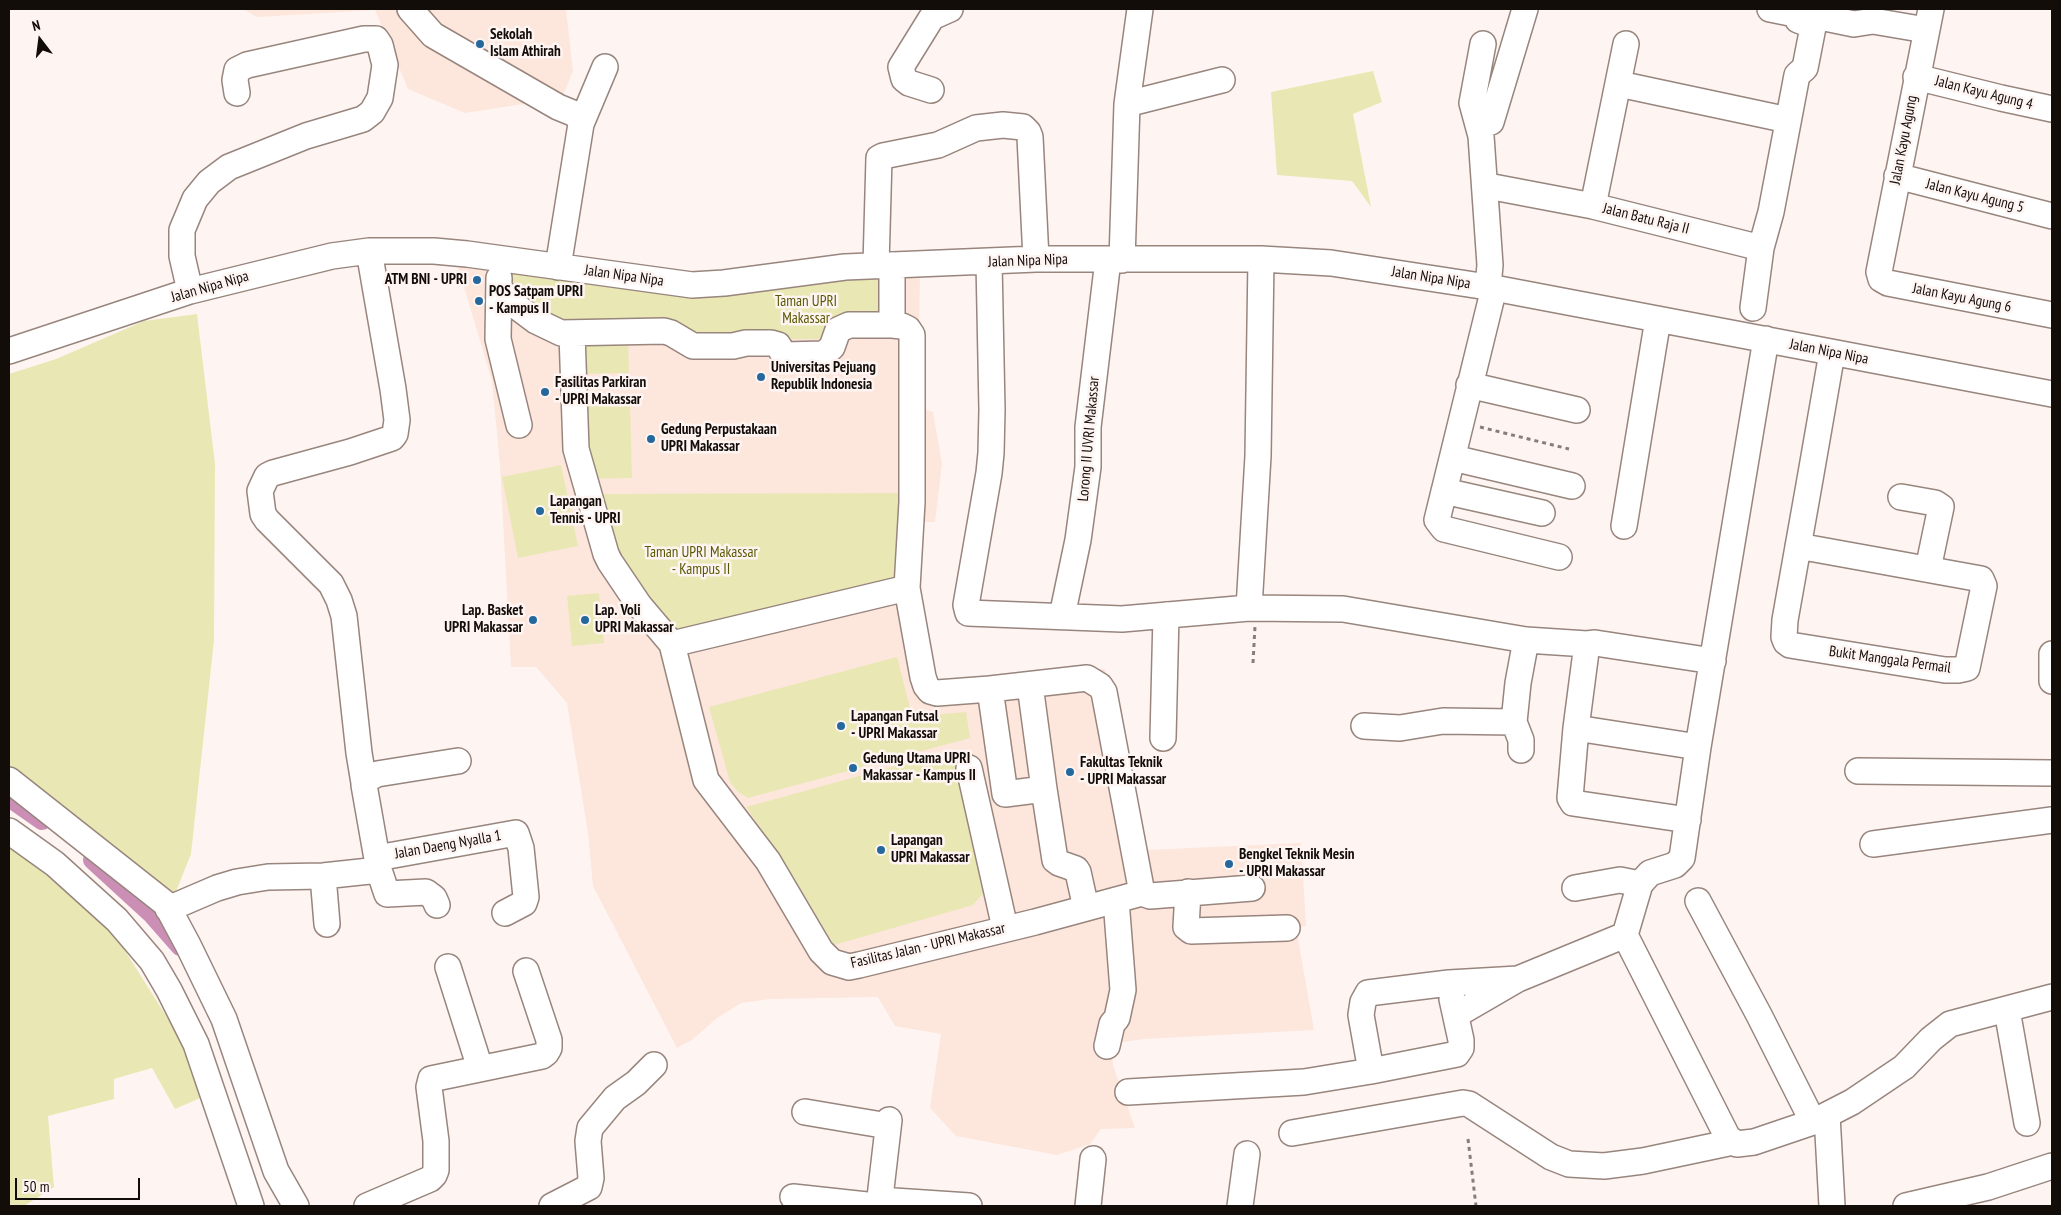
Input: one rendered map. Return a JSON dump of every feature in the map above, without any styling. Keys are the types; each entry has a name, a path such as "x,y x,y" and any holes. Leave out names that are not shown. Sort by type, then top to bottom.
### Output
{"street":[{"path":"410,9 433,35 558,107 575,114 581,124"},
{"path":"931,90 909,83 904,79 901,67 932,17 950,9"},
{"path":"1492,122 1525,9"},
{"path":"1770,9 1812,14 1854,24 1872,21 1928,20"},
{"name":"Lorong II UVRI Makassar","path":"1062,616 1079,531 1088,467 1088,427 1115,260 1127,104 1138,10"},
{"path":"1753,308 1761,248 1771,212 1797,75 1805,68 1812,14"},
{"name":"Jalan Kayu Agung","path":"1879,272 1928,20"},
{"path":"190,291 182,256 182,230 195,199 209,182 229,168 306,136 363,119 372,112 380,98 384,64 380,45 376,39 364,39 246,65 237,70 235,80 237,93"},
{"path":"1483,44 1472,102 1482,136 1491,287 1437,520 1444,529 1559,557"},
{"name":"Jalan Batu Raja II","path":"1626,44 1593,206 1761,248"},
{"path":"558,267 581,124 605,67"},
{"name":"Jalan Kayu Agung 4","path":"1916,77 2052,109"},
{"path":"1127,104 1222,80"},
{"path":"1619,84 1788,120"},
{"path":"892,324 884,265 879,158 883,156 938,145 976,128 1003,125 1023,127 1030,137 1036,259"},
{"name":"Jalan Kayu Agung 5","path":"1897,176 2052,216"},
{"path":"1493,186 1593,206"},
{"name":"Jalan Nipa Nipa","path":"9,352 190,291 332,256 369,251 434,251 499,258 692,285 724,283 845,267 884,265 1036,259 1261,259 1331,263 1491,287 2052,394"},
{"name":"Jalan Daeng Nyalla 1","path":"369,251 397,420 395,434 392,438 350,452 273,473 267,476 260,491 263,514 267,520 331,584 339,600 344,616 353,708 378,864"},
{"path":"499,258 498,340 519,425"},
{"path":"1252,608 1258,456 1261,259"},
{"path":"989,262 992,410 989,473 966,609 970,614 1122,619 1252,608 1343,609 1526,640 1595,643 1713,661"},
{"name":"Jalan Kayu Agung 6","path":"1879,272 1881,278 1888,283 2052,315"},
{"path":"499,289 516,306 536,321 558,332 572,334 664,331 693,346 733,346 765,343 778,345 784,356 818,355 828,351 838,330 849,325 892,324 908,329 912,335 912,502 907,588 926,686 930,691 937,693 1087,678 1097,683 1104,692 1142,893"},
{"path":"1624,526 1658,319"},
{"path":"572,334 576,449 606,554 639,605 672,644 907,588"},
{"path":"1766,339 1698,747 1682,858 1679,862 1650,873 1640,884 1625,935 1728,1138 1733,1142 1741,1144 1754,1142 1820,1118 1852,1102 1904,1068 1931,1040 1950,1024 2052,997"},
{"name":"Bukit Manggala Permail","path":"1798,546 1978,578 1983,581 1984,586 1970,660 1965,669 1944,670 1790,645 1786,642 1784,632 1798,546 1832,353"},
{"path":"1469,385 1576,410"},
{"path":"1452,458 1572,486"},
{"path":"1444,491 1542,513"},
{"path":"1901,497 1930,501 1941,507 1928,569"},
{"path":"1163,738 1166,615"},
{"path":"1521,750 1521,740 1514,722 1518,683 1526,640"},
{"name":"Fasilitas Jalan - UPRI Makassar","path":"672,644 706,780 768,860 820,951 826,958 840,965 859,965 1142,893 1150,896 1252,888"},
{"path":"1586,644 1570,798 1573,803 1688,820"},
{"path":"2052,654 2052,681"},
{"path":"1030,685 1055,860 1076,869 1078,872 1086,908"},
{"path":"990,689 1005,794 1044,789"},
{"path":"1364,726 1400,728 1443,721 1514,722"},
{"path":"1576,728 1698,747"},
{"path":"364,783 377,774 458,761"},
{"path":"969,768 1005,928"},
{"path":"1858,772 2052,773"},
{"path":"9,780 166,904 224,1019 276,1171 296,1206"},
{"path":"1873,844 2052,820"},
{"path":"9,831 55,864 117,920 152,961 170,990 196,1044 251,1206"},
{"name":"Jalan Daeng Nyalla 1","path":"168,909 216,888 237,882 268,877 323,876 516,833 521,848 526,896 524,903 505,913"},
{"path":"378,864 387,894 426,892 434,898 437,905"},
{"path":"323,876 327,924"},
{"path":"1575,888 1620,880 1640,884"},
{"path":"1188,892 1186,927 1191,931 1287,928"},
{"path":"1107,1046 1112,1024 1117,1018 1123,990 1116,900"},
{"path":"1698,901 1759,1015 1820,1118 1832,1206"},
{"path":"1456,1015 1518,979 1625,935"},
{"path":"448,967 480,1068"},
{"path":"367,1206 432,1177 436,1170 436,1141 429,1080 442,1075 542,1056 549,1048 526,970"},
{"path":"1371,1071 1362,1015 1363,1002 1366,996 1373,992 1449,983 1518,979"},
{"path":"1128,1092 1304,1082 1457,1054 1461,1044 1449,983"},
{"path":"2006,1010 2027,1123"},
{"path":"552,1206 589,1187 591,1178 588,1141 590,1128 615,1098 636,1083 654,1065"},
{"path":"1292,1133 1463,1103 1469,1104 1551,1157 1569,1164 1604,1166 1642,1161 1733,1142"},
{"path":"805,1112 888,1123 878,1204"},
{"path":"1240,1206 1246,1154"},
{"path":"1088,1206 1093,1159"},
{"path":"1906,1206 1988,1186 2052,1166"},
{"path":"793,1197 878,1204 969,1206"}],"path":[{"path":"1460,422 1569,449"},
{"path":"1252,608 1253,663"},
{"path":"1468,1139 1476,1206"}],"shaded area":[{"name":"Sekolah Islam Athirah","path":"243,9 566,9 573,71 562,98 465,113 408,89 375,10 257,17"},
{"name":"Gedung Utama UPRI Makassar - Kampus II","path":"456,260 590,279 920,270 918,407 933,412 942,464 935,522 918,522 913,553 934,682 1105,669 1147,850 1301,843 1306,926 1296,927 1314,1030 1144,1039 1111,1044 1113,1065 1135,1128 1101,1129 1090,1144 1057,1155 956,1136 930,1108 941,1034 895,1026 878,997 770,999 741,1003 717,1018 692,1040 677,1048 593,886 588,833 567,703 536,667 511,667 500,465 492,381"}],"green space":[{"path":"1373,71 1382,102 1353,114 1371,207 1352,181 1277,175 1271,92"},
{"name":"Taman UPRI Makassar","path":"512,267 834,278 886,276 884,311 825,339 691,340 553,321 509,284 508,275"},
{"path":"197,314 215,464 214,640 191,854 175,894 38,786 9,766 9,374 56,359 144,321"},
{"path":"628,340 629,373 579,374 578,341"},
{"path":"630,402 632,478 591,479 580,403"},
{"name":"Lapangan Tennis - UPRI","path":"561,465 578,546 518,558 502,477"},
{"name":"Taman UPRI Makassar - Kampus II","path":"904,493 901,574 894,582 676,637 617,566 593,494"},
{"name":"Lap. Voli UPRI Makassar","path":"599,593 604,643 572,646 567,596"},
{"name":"Lapangan Futsal - UPRI Makassar","path":"897,657 910,708 921,714 932,715 966,712 970,738 748,798 738,792 730,782 709,707"},
{"name":"Lapangan UPRI Makassar","path":"936,755 956,755 973,813 987,889 973,905 834,945 788,868 746,807"},
{"path":"9,847 38,868 112,930 175,1030 205,1096 175,1109 152,1068 114,1079 114,1099 48,1116 54,1187 24,1206 9,1206"}],"waterway":[{"path":"9,798 42,821"},
{"path":"92,860 151,914 180,947"}],"place":[{"name":"Sekolah Islam Athirah","path":"480,44"},
{"name":"ATM BNI - UPRI","path":"477,280"},
{"name":"POS Satpam UPRI - Kampus II","path":"479,301"},
{"name":"Universitas Pejuang Republik Indonesia","path":"761,377"},
{"name":"Fasilitas Parkiran - UPRI Makassar","path":"545,392"},
{"name":"Gedung Perpustakaan UPRI Makassar","path":"651,439"},
{"name":"Lapangan Tennis - UPRI","path":"540,511"},
{"name":"Lap. Basket UPRI Makassar","path":"533,620"},
{"name":"Lap. Voli UPRI Makassar","path":"585,620"},
{"name":"Lapangan Futsal - UPRI Makassar","path":"841,726"},
{"name":"Gedung Utama UPRI Makassar - Kampus II","path":"853,768"},
{"name":"Fakultas Teknik - UPRI Makassar","path":"1070,772"},
{"name":"Lapangan UPRI Makassar","path":"881,850"},
{"name":"Bengkel Teknik Mesin - UPRI Makassar","path":"1229,864"}]}
